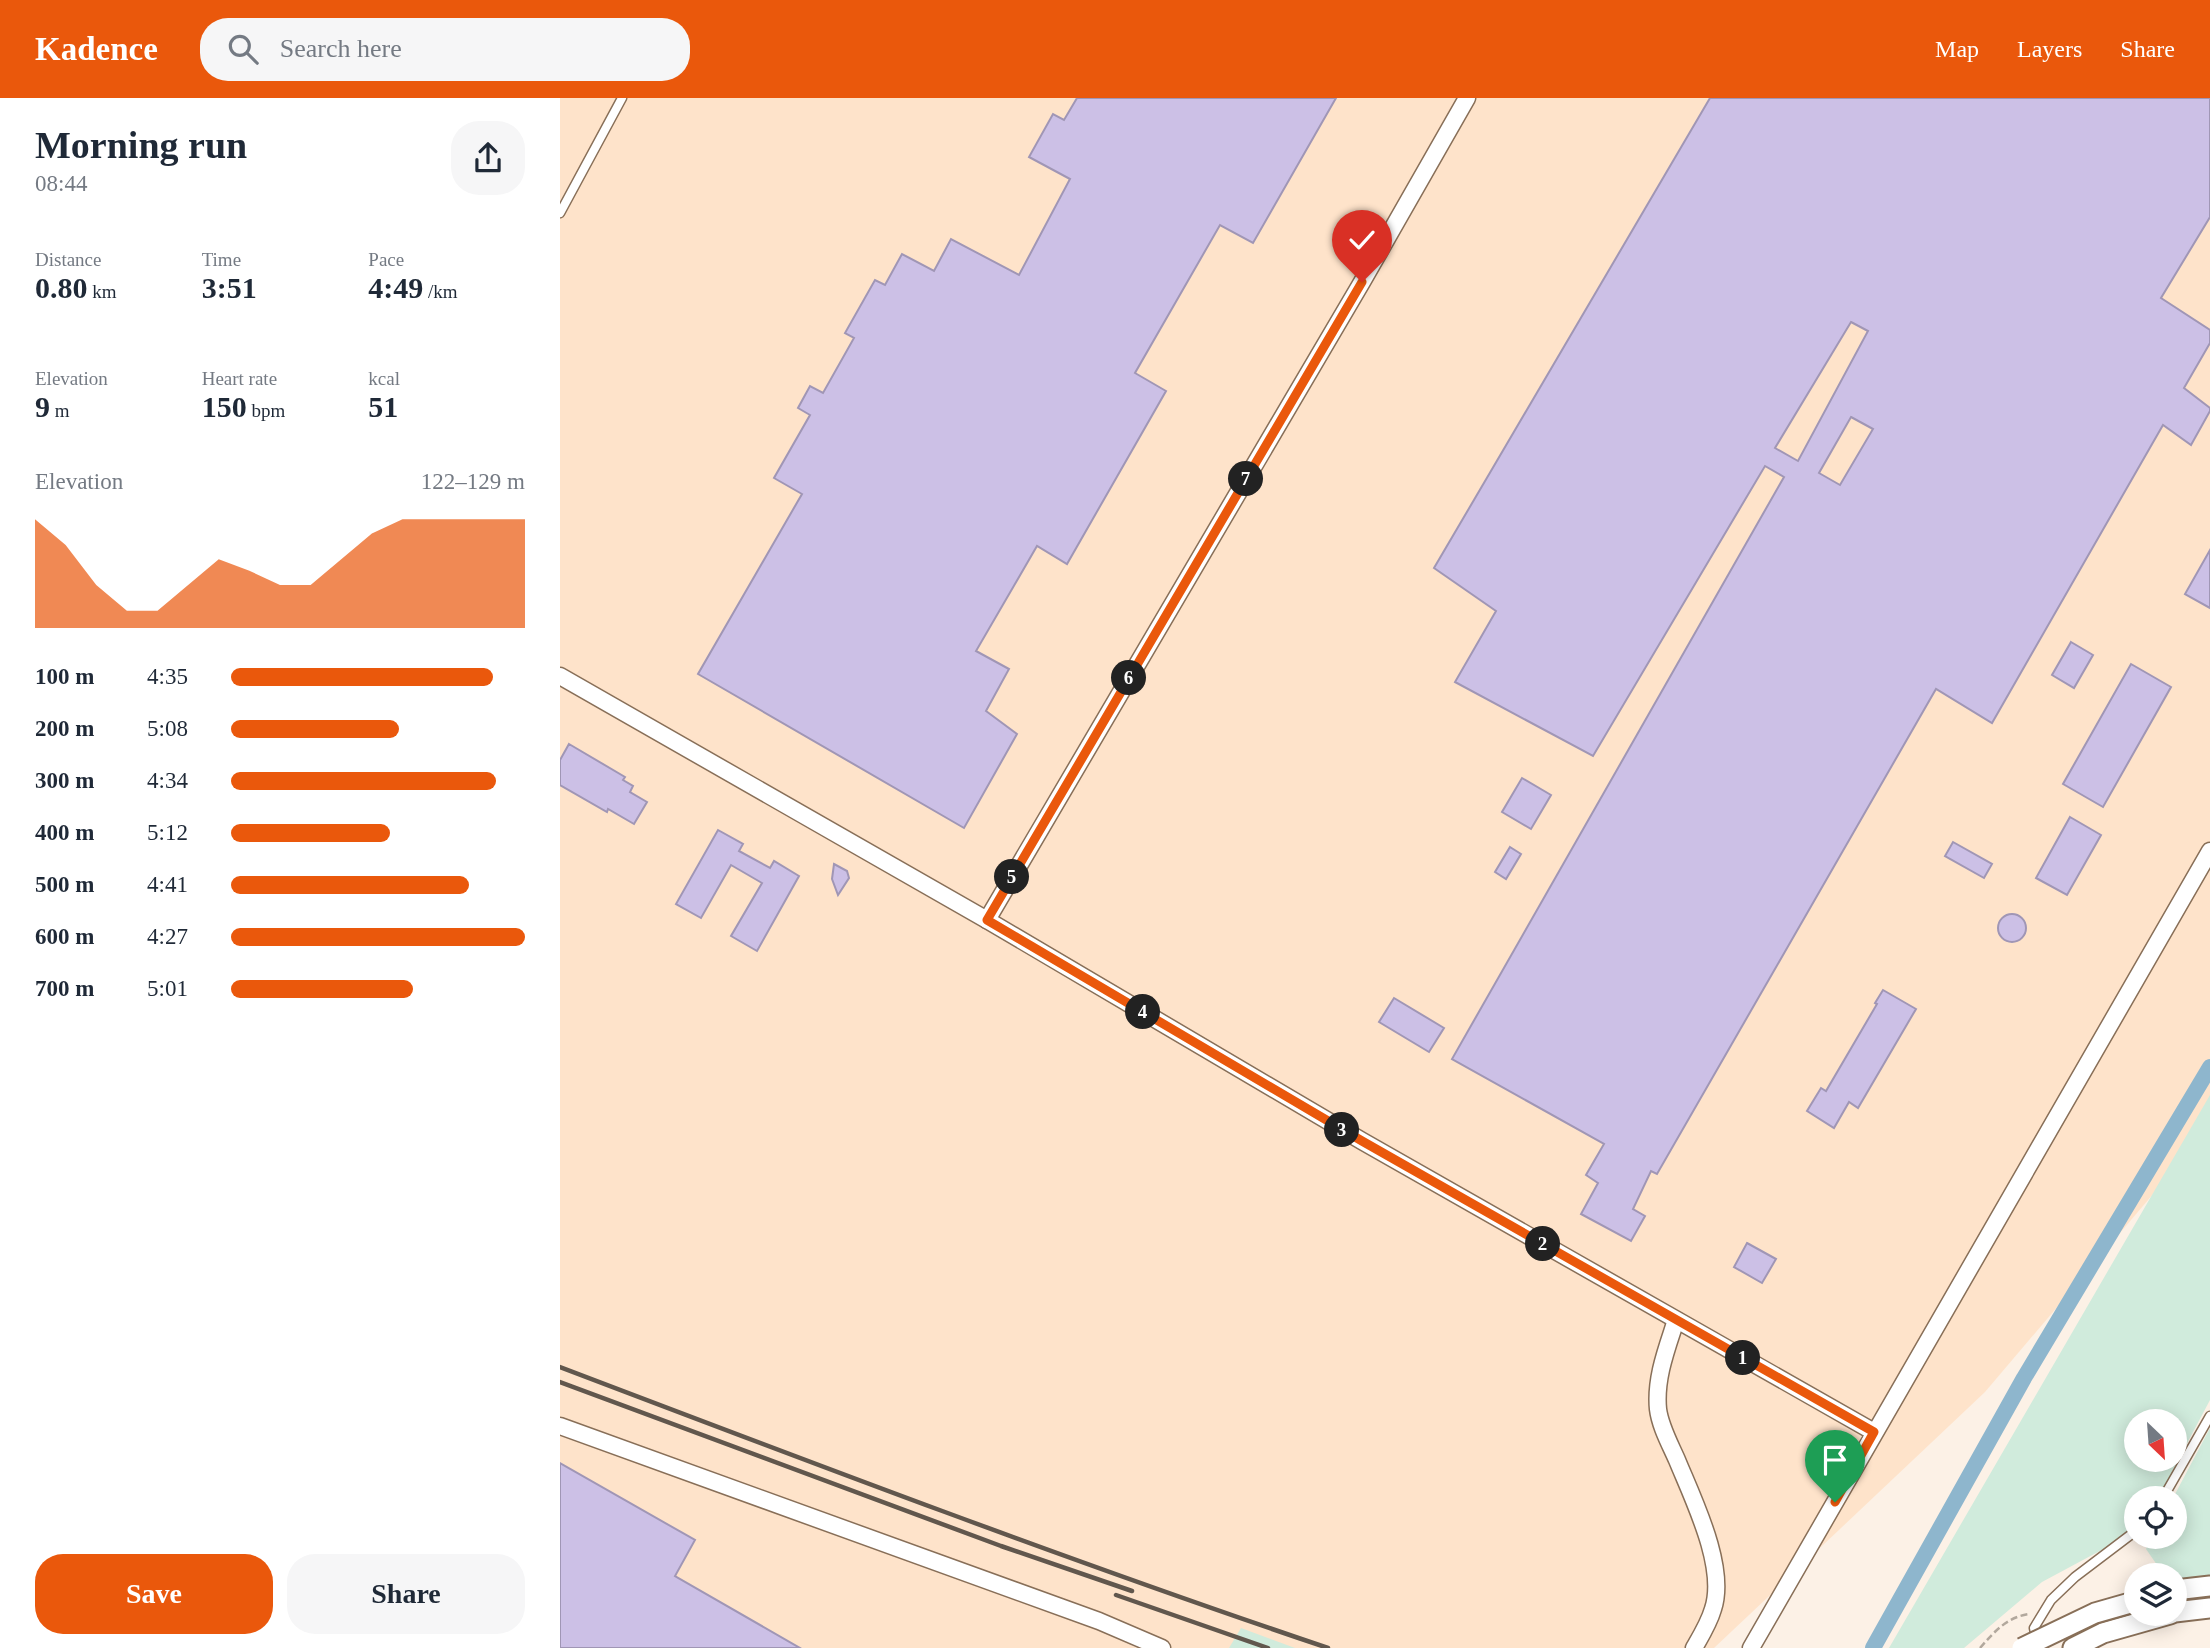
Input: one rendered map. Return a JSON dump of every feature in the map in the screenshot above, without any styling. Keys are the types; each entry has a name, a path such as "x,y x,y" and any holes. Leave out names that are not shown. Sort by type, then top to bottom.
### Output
{"street":[{"path":"987,920 1362,282 1467,98"},
{"path":"560,676 987,920 1362,1141 1874,1432"},
{"path":"1753,1645 2210,851"},
{"path":"1676,1320 1662,1362 1657,1391 1658,1412 1704,1526 1713,1557 1716,1584 1714,1608 1694,1648"},
{"path":"560,1426 1099,1621 1162,1648"},
{"path":"2187,1589 2210,1586"},
{"path":"2022,1648 2095,1613 2124,1605"},
{"path":"2187,1611 2210,1608"},
{"path":"2073,1648 2103,1633 2128,1626"}],"lane":[{"path":"560,213 622,98"},
{"path":"2170,1486 2210,1416"},
{"path":"2039,1648 2034,1628 2052,1600 2075,1577 2124,1540"}],"path":[{"path":"1980,1648 1999,1627 2018,1615 2043,1613"}],"shaded area":[{"path":"560,98 2210,98 2210,1127 1985,1392 1714,1648 560,1648"}],"green space":[{"path":"2210,1095 2210,1400 2188,1441 2188,1409 2124,1409 2124,1472 2172,1472 2164,1486 2124,1486 2124,1538 2042,1582 1964,1648 1889,1648"},
{"path":"2210,1428 2210,1577 2187,1580 2187,1563 2156,1563 2146,1549 2187,1549 2187,1486 2179,1486"},
{"path":"1241,1628 1295,1648 1229,1648"}],"building":[{"path":"1077,98 1336,98 1253,243 1220,225 1135,373 1166,391 1067,564 1037,546 976,651 1009,669 986,711 1017,734 964,828 698,674 802,494 774,478 810,415 798,408 810,386 823,393 854,338 845,333 875,280 885,285 902,254 934,271 951,239 1019,275 1070,179 1029,157 1053,114 1064,120"},
{"path":"1710,98 2210,98 2210,217 2161,298 2210,330 2210,343 2184,388 2210,408 2210,411 2191,445 2163,425 1992,723 1936,689 1657,1174 1651,1171 1633,1209 1645,1216 1631,1241 1581,1214 1598,1183 1586,1175 1604,1144 1452,1059 1784,477 1765,466 1593,756 1455,682 1496,611 1434,568","holes":["1851,322 1868,331 1798,461 1775,448","1851,417 1873,429 1840,485 1819,473"]},
{"path":"2210,550 2210,608 2185,594"},
{"path":"2071,642 2093,655 2074,688 2052,675"},
{"path":"2131,664 2171,687 2103,807 2063,784"},
{"path":"569,744 625,777 623,780 633,786 630,792 647,802 634,824 560,785 560,760"},
{"path":"1522,778 1551,795 1531,829 1502,812"},
{"path":"2070,817 2101,835 2067,895 2036,878"},
{"path":"718,830 743,844 739,851 770,868 774,861 799,876 757,951 731,936 762,883 731,865 701,918 676,904"},
{"path":"1953,842 1992,864 1984,878 1945,856"},
{"path":"1510,847 1521,854 1506,879 1495,872"},
{"path":"834,864 847,871 849,878 838,895 832,879"},
{"path":"2012,914 2022,918 2026,928 2022,938 2012,942 2002,938 1998,928 2002,918"},
{"path":"1883,990 1916,1009 1858,1108 1849,1102 1834,1128 1807,1111 1821,1088 1826,1091"},
{"path":"1394,998 1444,1028 1429,1052 1379,1022"},
{"path":"1747,1243 1776,1259 1762,1283 1734,1267"},
{"path":"560,1463 695,1540 675,1576 800,1648 560,1648"}],"waterway":[{"path":"1873,1648 2024,1378 2210,1067"}],"railway":[{"path":"560,1367 847,1476 1328,1648"},
{"path":"560,1382 1001,1546 1132,1591"},
{"path":"1116,1595 1268,1648"}],"route":[{"path":"1362,282 987,920 1362,1141 1874,1432 1835,1502"}]}
